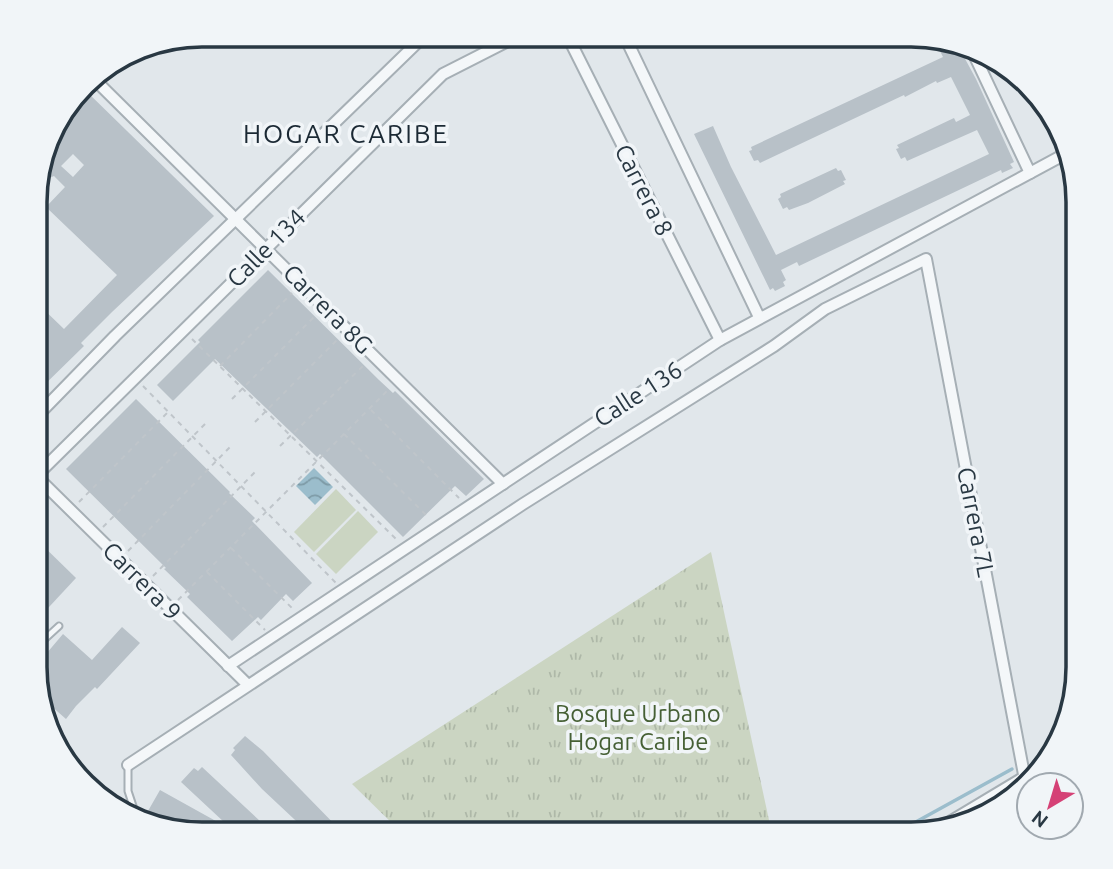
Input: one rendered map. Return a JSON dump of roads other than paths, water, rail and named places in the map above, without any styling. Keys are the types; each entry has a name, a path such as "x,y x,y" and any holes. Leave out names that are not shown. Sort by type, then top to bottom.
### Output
{"street":[{"name":"Calle 134","path":"47,406 412,48"},
{"name":"Calle 134","path":"48,465 443,74 494,48"},
{"name":"Carrera 8","path":"574,48 720,341"},
{"name":"Carrera 8","path":"630,48 759,317"},
{"path":"978,63 1030,173"},
{"name":"Carrera 8G","path":"101,85 503,484"},
{"name":"Calle 136","path":"228,666 759,317 1059,157"},
{"name":"Calle 136","path":"128,765 182,734 248,685 523,504 774,346 825,309 926,259"},
{"name":"Carrera 7L","path":"926,259 1023,771"},
{"name":"Carrera 9","path":"48,487 248,685"}],"lane":[{"path":"48,636 59,625"},
{"path":"128,765 128,792 132,805"}],"water":[{"path":"314,468 333,487 315,505 296,486"}],"waterway":[{"path":"917,821 1012,769"}],"district":[{"name":"HOGAR CARIBE","path":"346,133"}],"park label":[{"name":"Bosque Urbano Hogar Caribe","path":"638,727"}]}
